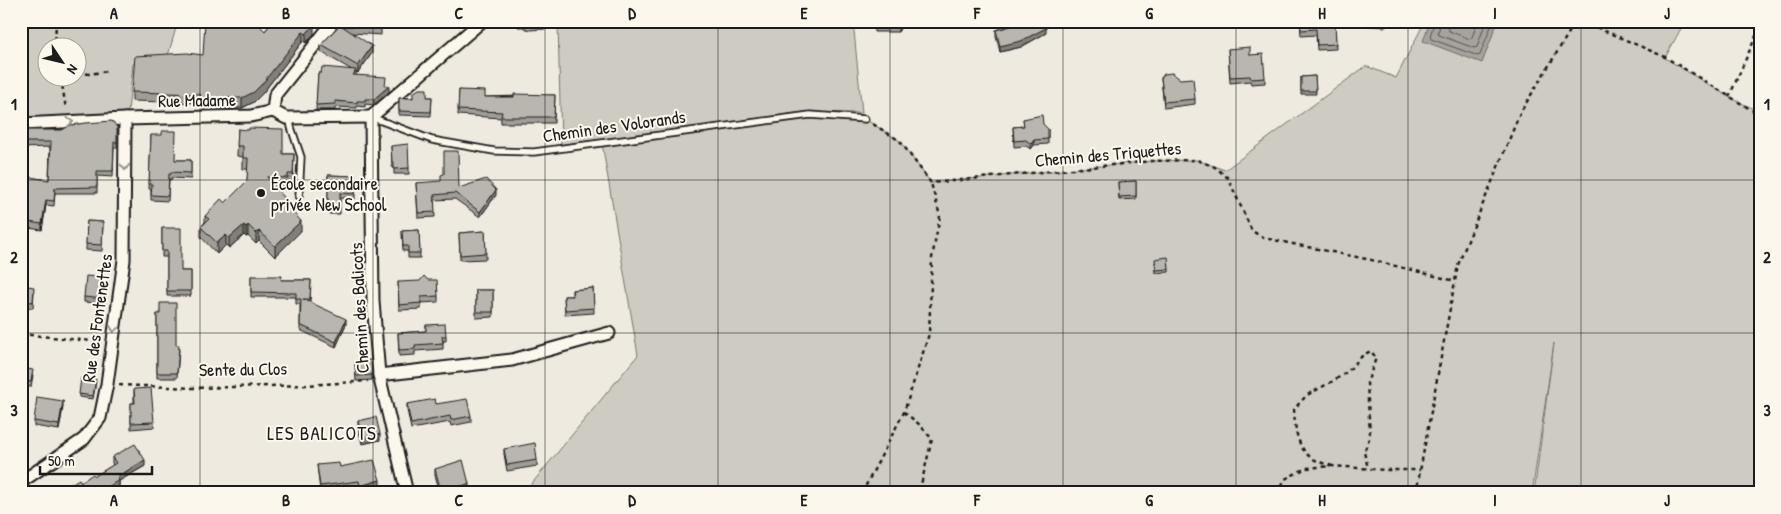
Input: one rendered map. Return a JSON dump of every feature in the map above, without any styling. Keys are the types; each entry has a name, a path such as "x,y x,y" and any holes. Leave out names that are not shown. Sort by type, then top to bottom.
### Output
{"street":[{"path":"334,21 275,95 273,111 286,118 371,117 482,21"},
{"name":"Rue Madame","path":"21,124 125,118 251,116 273,111"},
{"name":"Chemin des Balicots","path":"371,117 374,301 379,378 407,493"},
{"name":"Rue des Fontenettes","path":"21,482 84,439 100,418 107,384 124,260 125,118"},
{"path":"379,378 512,360 609,333"}],"lane":[{"name":"Chemin des Volorands","path":"371,117 432,140 494,152 534,152 810,115 865,120"},
{"path":"290,118 301,157 299,196"}],"path":[{"path":"55,38 56,21"},
{"path":"1416,493 1458,265 1520,113 1576,21"},
{"path":"1582,21 1665,57 1760,115"},
{"path":"1729,97 1760,27"},
{"path":"88,74 109,71"},
{"path":"63,88 68,122"},
{"path":"862,493 904,412 929,334 932,258 940,216 931,183 900,141 865,120"},
{"name":"Chemin des Triquettes","path":"931,183 1152,161 1197,160 1215,167 1228,178 1252,231 1264,238 1455,281"},
{"path":"21,334 112,344"},
{"path":"1332,466 1312,458 1301,446 1295,430 1294,409 1307,395 1335,380 1348,371 1363,355 1372,351 1376,358 1367,383 1370,436 1364,452 1368,468"},
{"name":"Sente du Clos","path":"107,384 194,388 308,385 379,378"},
{"path":"904,412 920,425 932,439 918,493"},
{"path":"1278,493 1285,479 1306,468 1332,466 1420,470"}],"shaded area":[{"path":"21,21 178,21 167,59 133,64 128,112 67,117 21,124"},
{"path":"558,21 853,21 862,113 805,112 561,145"},
{"path":"1425,21 1685,21 1665,58 1729,97 1760,112 1760,493 1534,493 1554,343 1532,493 524,493 638,355 602,143 804,116 865,119 900,141 931,183 1152,161 1197,160 1225,170 1366,66 1396,78"}],"water":[{"path":"1430,21 1498,21 1482,63 1423,41"}],"building":[{"path":"205,21 255,21 265,31 273,21 313,21 314,25 306,34 303,32 262,84 254,92 242,98 201,98 200,94 132,92 135,56 187,53 203,55"},
{"path":"343,21 369,21 381,28 342,26 372,46 358,66 321,45"},
{"path":"523,21 546,21 546,24 529,25"},
{"path":"874,21 901,21 898,26 874,26"},
{"path":"1014,21 1042,21 1046,28 1021,41 1000,46 996,30 1011,26 1010,23"},
{"path":"1300,21 1335,21 1336,44 1317,45 1316,29 1301,30"},
{"path":"1250,47 1250,55 1263,54 1265,78 1251,79 1250,76 1230,77 1228,49"},
{"path":"322,67 356,70 353,75 386,77 385,86 389,86 374,99 365,99 365,101 357,101 357,103 335,101 335,104 316,105 318,73 321,73"},
{"path":"1172,73 1180,79 1193,78 1195,99 1164,102 1161,78 1164,74"},
{"path":"1315,76 1316,91 1301,91 1301,77"},
{"path":"419,89 427,89 427,97 432,97 431,112 399,111 399,98 413,98 413,93"},
{"path":"459,90 485,91 485,97 514,97 514,94 555,95 554,117 501,117 502,112 458,110"},
{"path":"1042,115 1043,124 1048,129 1048,139 1034,140 1031,144 1026,140 1014,141 1013,127 1024,126 1023,119"},
{"path":"112,121 117,127 117,142 114,142 113,171 97,171 97,187 55,188 54,201 46,200 42,224 21,221 21,176 49,180 51,142 21,142 21,130 62,130 71,125"},
{"path":"249,128 283,129 283,154 294,154 293,174 288,174 288,178 267,177 288,202 286,205 301,221 275,246 259,231 256,233 248,225 246,227 244,225 229,238 226,235 217,243 201,227 209,219 205,216 221,199 225,203 247,181 248,158 243,158 243,146 237,146 238,129 249,130"},
{"path":"162,131 176,131 175,160 191,160 191,173 171,172 169,174 168,196 151,195 152,184 149,184 151,135 162,135"},
{"path":"408,144 409,168 394,169 391,146"},
{"path":"444,151 458,151 459,188 486,179 496,190 480,212 455,193 434,195 435,212 418,213 416,183 441,181 441,175 444,174"},
{"path":"328,175 355,176 355,194 340,193 340,209 328,209"},
{"path":"1136,181 1136,196 1119,197 1118,182"},
{"path":"87,221 103,222 102,245 86,244"},
{"path":"162,228 181,228 181,271 191,271 191,291 167,291 167,251 162,251"},
{"path":"419,230 420,253 408,253 408,246 403,246 402,231"},
{"path":"485,231 486,253 460,255 459,233"},
{"path":"1168,257 1169,269 1156,270 1155,259"},
{"path":"86,276 107,278 105,299 84,297"},
{"path":"251,276 282,276 281,280 311,280 310,299 303,299 346,319 336,342 300,325 301,299 296,299 296,293 251,292"},
{"path":"424,276 428,280 437,280 438,296 421,297 421,303 399,305 398,282 420,281"},
{"path":"21,285 34,287 33,302 21,301"},
{"path":"593,288 594,308 565,310 564,296 573,296 572,290"},
{"path":"476,290 493,290 493,312 476,312"},
{"path":"160,303 176,303 176,345 179,345 177,373 157,373 157,314 160,314"},
{"path":"445,324 446,336 442,336 443,343 415,345 415,349 399,350 398,333 426,331 426,325"},
{"path":"371,360 372,375 356,376 355,361"},
{"path":"21,368 33,370 31,382 21,380"},
{"path":"81,378 96,379 93,396 79,394"},
{"path":"151,388 154,422 131,423 131,403 135,403 134,389"},
{"path":"37,397 63,401 59,425 34,421"},
{"path":"435,399 436,404 467,399 471,416 451,420 450,416 411,424 407,404"},
{"path":"376,417 380,434 362,438 358,421"},
{"path":"535,443 537,460 507,465 504,449"},
{"path":"135,444 145,460 117,477 119,480 98,493 50,493 64,484 66,487 79,479 81,482 93,474 95,476 116,463 112,457"},
{"path":"374,460 380,480 360,486 359,481 320,486 317,465 339,463 340,467"},
{"path":"463,460 469,484 441,491 435,469"},
{"path":"183,488 184,493 169,493 169,489"}],"place":[{"name":"École secondaire privée New School","path":"261,193"}],"district":[{"name":"LES BALICOTS","path":"322,433"}]}
